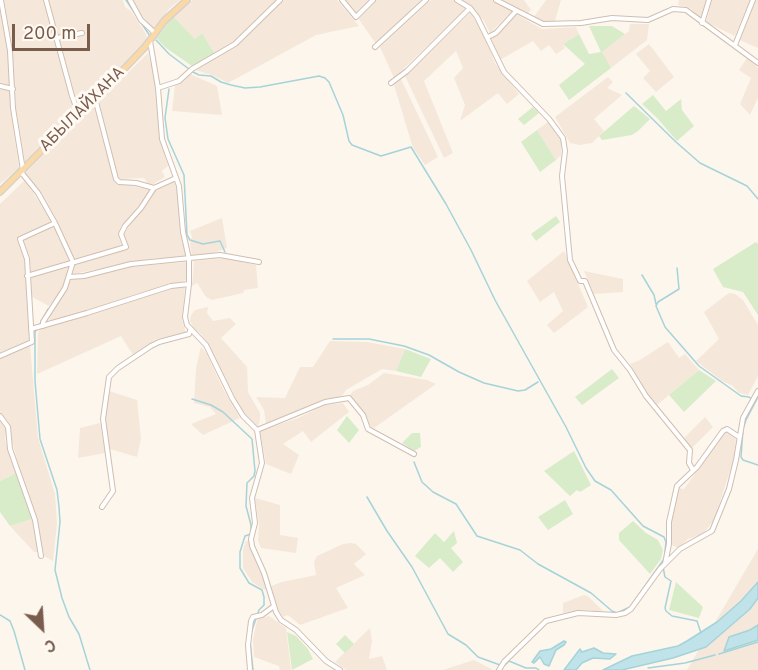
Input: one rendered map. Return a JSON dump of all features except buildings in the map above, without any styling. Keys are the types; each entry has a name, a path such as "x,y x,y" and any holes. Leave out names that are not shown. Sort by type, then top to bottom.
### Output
{"main road":[{"name":"АБЫЛАЙХАНА","path":"0,192 95,98 150,41 164,21 187,0"}],"street":[{"path":"46,0 72,96 75,104 82,110"},
{"path":"130,0 141,20 155,34"},
{"path":"158,88 179,81 192,69 235,44 280,0"},
{"path":"342,0 356,16 374,0"},
{"path":"375,47 426,0"},
{"path":"457,0 470,8 477,17 504,72 563,138 565,151 562,176 568,252 579,281 585,281 614,350 646,396 690,450 689,463 693,470"},
{"path":"496,0 536,22 558,25 602,18 648,20 674,9 686,10 757,61"},
{"path":"702,23 709,0"},
{"path":"735,45 753,0"},
{"path":"1,3 10,51 13,108 22,171 38,192 73,262 65,288 43,322 43,326"},
{"path":"391,83 407,71 470,8"},
{"path":"488,37 496,33 516,11"},
{"path":"57,38 82,33"},
{"path":"150,41 158,88 162,139 178,186 183,232 189,259 185,316 187,325 190,331 199,336 206,345 232,398 243,416 257,430 262,463 252,498 255,523 251,539 252,546 281,620 296,630 326,661 340,670"},
{"path":"0,86 13,89"},
{"path":"95,98 116,179 119,182 136,183 154,188"},
{"path":"27,276 126,247 122,234 154,188 176,178"},
{"path":"0,356 32,342 27,259 20,239 55,223"},
{"path":"69,277 84,276 131,264 225,255 244,261 259,262"},
{"path":"31,329 171,285 189,284"},
{"path":"102,507 113,491 103,419 110,377 118,368 151,346 185,336 190,331"},
{"path":"499,670 504,662 546,621 578,613 616,615 625,613 631,609 665,564 684,546 707,535 715,527 729,489 743,418 758,391"},
{"path":"257,430 325,402 349,398 363,415 368,429 414,454"},
{"path":"0,416 8,427 13,458 35,520 41,556"},
{"path":"665,564 669,544 669,522 677,486 693,470 723,431 727,429 739,437"},
{"path":"250,670 248,645 251,621 253,617 262,615 274,606"}],"shaded area":[{"path":"4,0 43,0 73,105 77,111 25,162 16,108 12,43"},
{"path":"48,0 123,0 125,7 131,11 146,34 147,40 139,50 82,106 76,99"},
{"path":"133,0 180,0 169,9 155,30 140,14"},
{"path":"193,0 276,0 233,42 215,54 202,33 195,39 173,16"},
{"path":"284,0 337,0 359,26 316,35 228,83 195,70 231,49"},
{"path":"345,0 369,0 356,13"},
{"path":"377,0 423,0 376,44 358,18"},
{"path":"431,0 454,0 466,9 394,78 380,47"},
{"path":"463,0 492,0 512,11 490,33 484,21"},
{"path":"503,0 524,0 531,10 527,14"},
{"path":"546,0 561,0 555,21 542,21 534,17"},
{"path":"679,0 707,0 701,19 690,8 678,5"},
{"path":"712,0 750,0 735,36 706,22"},
{"path":"755,0 758,0 758,48 740,40"},
{"path":"0,9 8,55 10,85 0,83"},
{"path":"470,13 482,30 495,63 519,94 507,104 498,93 460,121 465,105 454,78 463,68 456,51 424,81 453,153 444,158 405,76"},
{"path":"516,14 542,29 576,27 579,34 563,44 565,48 556,54 549,45 541,51 533,41 500,60 491,38 498,35"},
{"path":"630,24 649,24 647,40 611,68 601,52 629,31"},
{"path":"649,44 674,77 656,92 643,78 650,71 636,54"},
{"path":"148,53 154,75 160,139 168,166 162,171 165,177 152,185 144,178 119,179 99,101"},
{"path":"747,58 758,68 758,98 750,115 740,104 751,78 739,70"},
{"path":"190,74 217,86 222,115 172,111 175,85"},
{"path":"608,77 613,82 607,88 622,95 594,119 604,131 592,143 580,145 570,143 555,117"},
{"path":"401,79 438,157 425,165 413,148 394,85"},
{"path":"0,88 10,91 10,107 19,168 0,184"},
{"path":"94,106 115,182 150,190 118,234 122,246 74,259 56,218 41,192 25,173"},
{"path":"548,122 561,139 561,155 556,160 537,130"},
{"path":"25,180 52,222 17,239 25,260 29,340 0,353 0,204"},
{"path":"174,182 177,189 181,236 187,257 156,258 73,274 75,265 128,249 124,234 128,227 155,191"},
{"path":"222,218 227,248 192,257 190,231"},
{"path":"54,226 70,260 63,287 49,306 32,297 30,258 23,240"},
{"path":"564,251 588,307 554,333 547,325 563,311 554,292 540,302 527,281"},
{"path":"227,258 256,265 258,288 212,300 206,297 197,283 192,286 194,261"},
{"path":"186,262 187,280 49,321 71,280 129,267"},
{"path":"584,271 623,279 623,292 594,294"},
{"path":"180,286 185,287 182,320 186,333 156,339 133,355 121,336 37,374 40,329"},
{"path":"729,293 743,300 758,325 758,376 748,395 739,393 733,386 722,381 696,361 719,339 704,312"},
{"path":"208,307 207,313 213,321 230,318 236,324 221,338 247,367 248,392 260,413 258,427 246,416 224,378 209,345 194,329 190,321 195,310"},
{"path":"330,341 367,342 405,349 396,371 382,369 346,390 342,396 266,424 264,410 256,397 285,398 300,367 313,367"},
{"path":"668,342 679,358 685,354 699,370 657,405 647,394 630,364"},
{"path":"30,345 38,438 55,494 57,523 53,561 44,556 36,516 25,489 12,441 10,424 0,411 0,359"},
{"path":"201,347 207,354 240,418 203,435 191,424 216,414 210,407 194,403 196,368"},
{"path":"384,373 427,380 436,384 374,428 370,426 350,395"},
{"path":"109,391 137,400 141,439 137,457 110,449 105,420"},
{"path":"343,403 349,412 311,442 303,431 283,444 299,455 291,474 266,464 260,431 298,418 325,405"},
{"path":"705,417 713,427 692,448 684,438"},
{"path":"0,421 6,430 5,440 16,473 0,481"},
{"path":"100,423 105,453 78,458 80,428"},
{"path":"724,433 736,439 733,462 714,520 703,534 688,539 678,548 672,545 671,523 678,488 684,489"},
{"path":"255,498 280,505 280,535 298,538 296,553 261,548 258,541 259,525"},
{"path":"32,519 38,552 34,552 10,526"},
{"path":"246,541 249,541 267,588 265,590 252,582 243,568 243,550"},
{"path":"343,544 356,544 366,554 354,564 365,575 336,588 348,608 300,625 288,615 283,617 271,586 316,575 314,562 317,556"},
{"path":"758,549 758,670 687,670"},
{"path":"584,595 604,612 586,610 563,613 563,603"},
{"path":"269,616 286,628 291,670 280,670 279,666 254,657 253,639 258,619"},
{"path":"370,628 372,641 369,659 382,656 387,670 346,670 335,662"},
{"path":"474,660 493,670 443,670"}],"green space":[{"path":"173,16 195,39 202,33 215,54 192,66 166,48 156,38"},
{"path":"589,26 612,26 625,34 602,52 611,68 569,100 559,85 585,64 563,44 579,34 589,54 601,52"},
{"path":"653,95 666,111 681,99 682,110 694,126 677,141 642,104"},
{"path":"634,106 650,119 632,135 602,140 599,136"},
{"path":"533,107 539,113 524,125 518,119"},
{"path":"537,130 556,160 540,172 521,142"},
{"path":"556,216 560,222 536,241 531,234"},
{"path":"756,242 758,244 758,315 743,292 723,287 713,269"},
{"path":"405,349 431,359 421,377 396,371"},
{"path":"612,369 619,378 582,405 575,397"},
{"path":"699,370 716,381 684,412 669,395"},
{"path":"347,416 359,430 349,443 337,430"},
{"path":"412,433 420,433 421,447 414,451 402,443"},
{"path":"574,451 591,485 580,492 577,490 570,496 544,471"},
{"path":"16,473 32,519 10,526 0,512 0,481"},
{"path":"565,500 573,514 548,530 538,517"},
{"path":"633,521 658,540 663,550 661,559 650,574 619,540 619,533"},
{"path":"454,531 457,543 451,548 463,562 453,572 440,558 429,568 415,556 435,533 444,542"},
{"path":"676,582 703,607 699,618 669,610"},
{"path":"287,632 296,636 308,649 313,659 292,670"},
{"path":"345,635 354,644 345,653 336,644"}],"water":[{"path":"758,582 758,598 750,609 706,647 673,658 622,670 603,670 632,656 678,646 687,641 717,622"},
{"path":"758,625 758,640 724,651 729,637"},
{"path":"566,642 556,650 549,666 544,664 540,657 534,663 532,662 540,651 551,649"},
{"path":"594,648 603,653 616,654 610,659 593,658 582,663 576,670 564,670 580,649 582,652"}],"waterway":[{"path":"126,0 150,36"},
{"path":"156,40 169,54 193,72 211,76 231,85 245,88 260,87 319,76 325,78 329,82 343,115 352,145 381,156 411,147 446,204 586,468 595,481 611,490 643,526 664,537 666,542 664,560"},
{"path":"169,89 165,118 168,139 184,175 187,235 190,240 203,244 220,241 225,252"},
{"path":"626,93 700,163 747,186 758,199"},
{"path":"677,268 679,289 658,302 656,306 665,327 699,366 741,396 749,397 755,402"},
{"path":"642,275 654,295 656,304"},
{"path":"40,324 48,309"},
{"path":"38,328 35,332 35,381 40,439 57,490 59,507 60,522 55,570 62,598 79,634 90,670"},
{"path":"333,339 369,339 404,346 429,355 484,383 518,391 525,390 538,382"},
{"path":"758,397 743,429 741,457 743,460 758,465"},
{"path":"192,399 211,405 223,412 252,439 255,471 254,476 247,483 246,506 251,534 245,536 240,552 240,568 249,583 262,590 264,605 259,610 251,633"},
{"path":"414,462 422,482 433,492 456,504 477,536 520,550 538,564 591,593 617,613 630,607 664,559"},
{"path":"367,497 412,567 448,634 466,645 478,657 500,665"},
{"path":"663,567 665,577 671,581 666,611 672,616 697,621 701,633"},
{"path":"0,615 10,621 25,670"},
{"path":"250,641 253,670"},
{"path":"719,654 758,642"},
{"path":"648,668 685,663 715,655"},
{"path":"505,665 509,661 526,668 539,670"}]}
